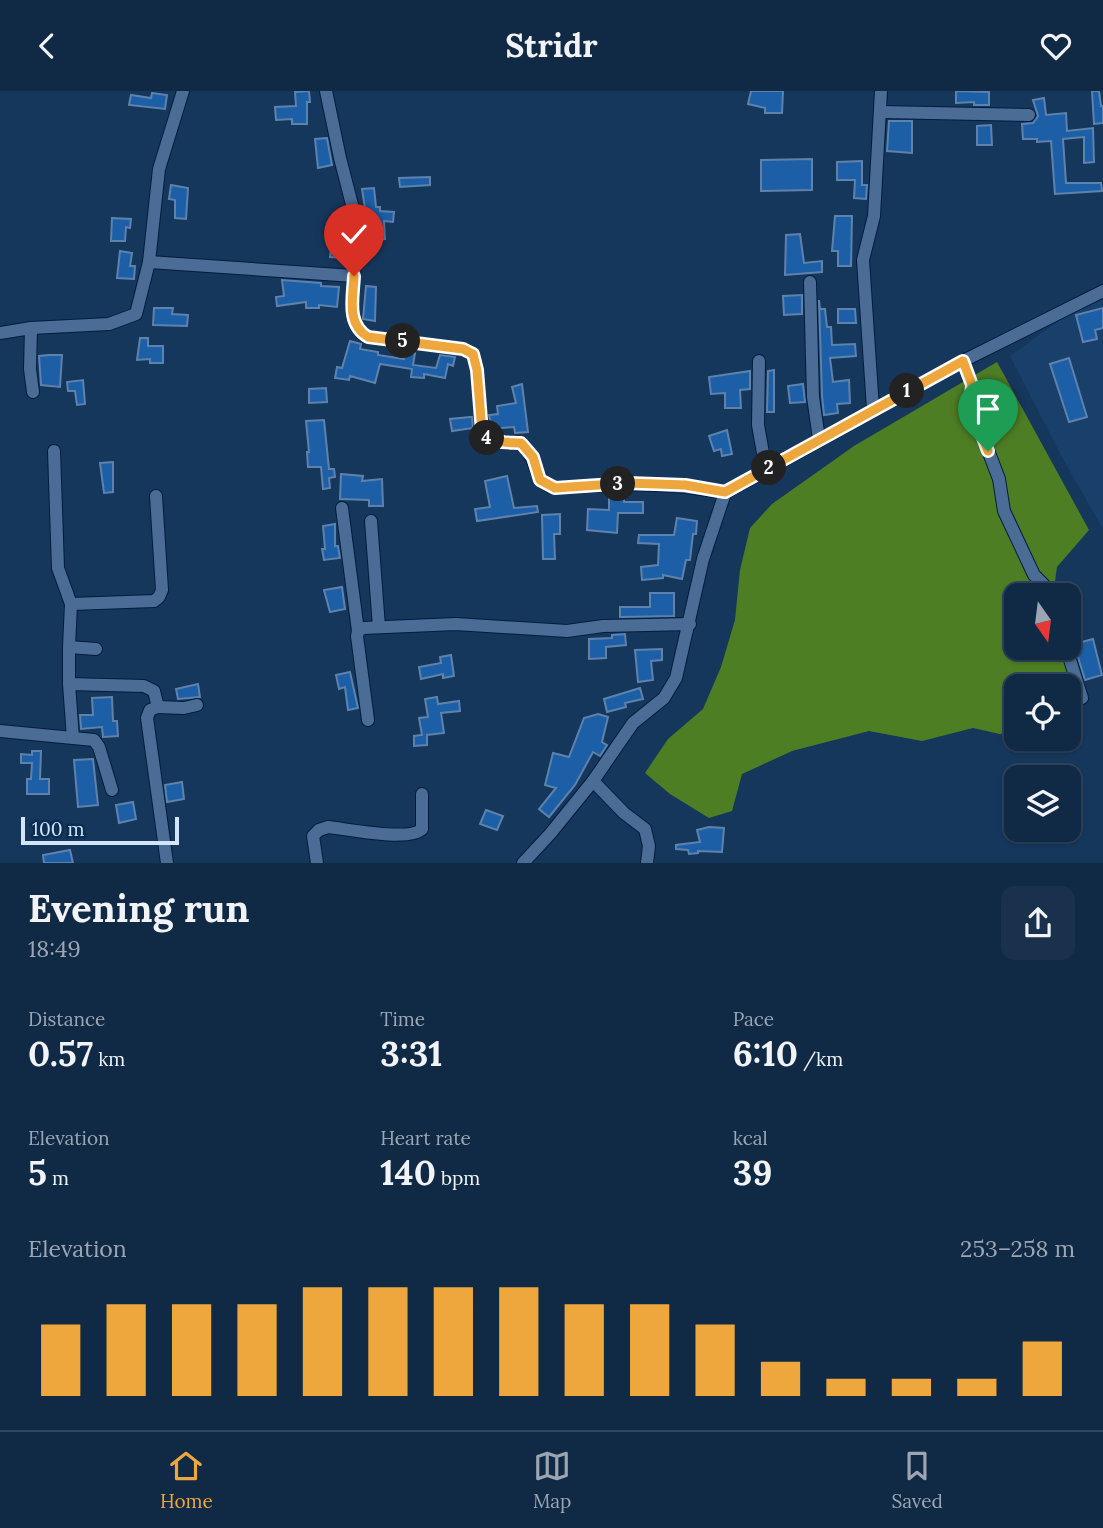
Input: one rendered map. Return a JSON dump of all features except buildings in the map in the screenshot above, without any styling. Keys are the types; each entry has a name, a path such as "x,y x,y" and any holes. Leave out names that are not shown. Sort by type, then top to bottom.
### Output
{"street":[{"path":"0,333 31,328 108,324 135,314 149,262 159,169 183,91"},
{"path":"326,91 357,224 352,319 359,332 368,337 463,349 473,354 477,370 482,432 488,439 497,442 521,443 533,457 540,480 555,488 628,483 685,485 725,492 963,361 1103,292"},
{"path":"873,409 863,260 874,216 881,91"},
{"path":"881,112 1029,114"},
{"path":"149,262 354,276"},
{"path":"810,282 813,397 819,439"},
{"path":"31,328 30,369 33,392"},
{"path":"759,361 758,425 766,470"},
{"path":"963,361 972,385 970,403 999,479 1004,511 1034,575 1042,583"},
{"path":"54,451 58,569 71,604 69,684 73,738"},
{"path":"523,863 593,781 633,723 664,698 676,678 703,559 725,492"},
{"path":"71,604 154,601 159,597 162,590 156,496"},
{"path":"342,508 368,720"},
{"path":"371,521 379,627"},
{"path":"358,631 379,627 456,624 567,631 690,624"},
{"path":"69,647 96,649"},
{"path":"1070,660 1082,698"},
{"path":"69,684 150,687 154,691 158,706"},
{"path":"167,863 147,718 150,710 158,706 184,708 197,705"},
{"path":"0,731 94,740 99,747 112,790"},
{"path":"593,781 624,813 645,829 649,846 647,863"},
{"path":"317,863 313,836 319,829 328,827 401,835 418,834 422,829 422,793"}],"shaded area":[{"path":"1103,300 1103,529 1010,356 1068,314"}],"green space":[{"path":"997,362 1089,530 1057,567 1055,583 1004,583 1004,660 1072,660 1070,674 1004,674 1004,733 973,728 922,741 869,731 792,751 742,774 732,811 709,818 670,794 645,773 668,739 703,709 721,667 735,620 740,570 750,528 772,504 854,446"}],"route":[{"path":"354,276 352,319 359,332 368,337 463,349 473,354 477,370 482,432 488,439 497,442 521,443 533,457 540,480 555,488 628,483 685,485 725,492 963,361 972,385 970,403 988,451"}]}
